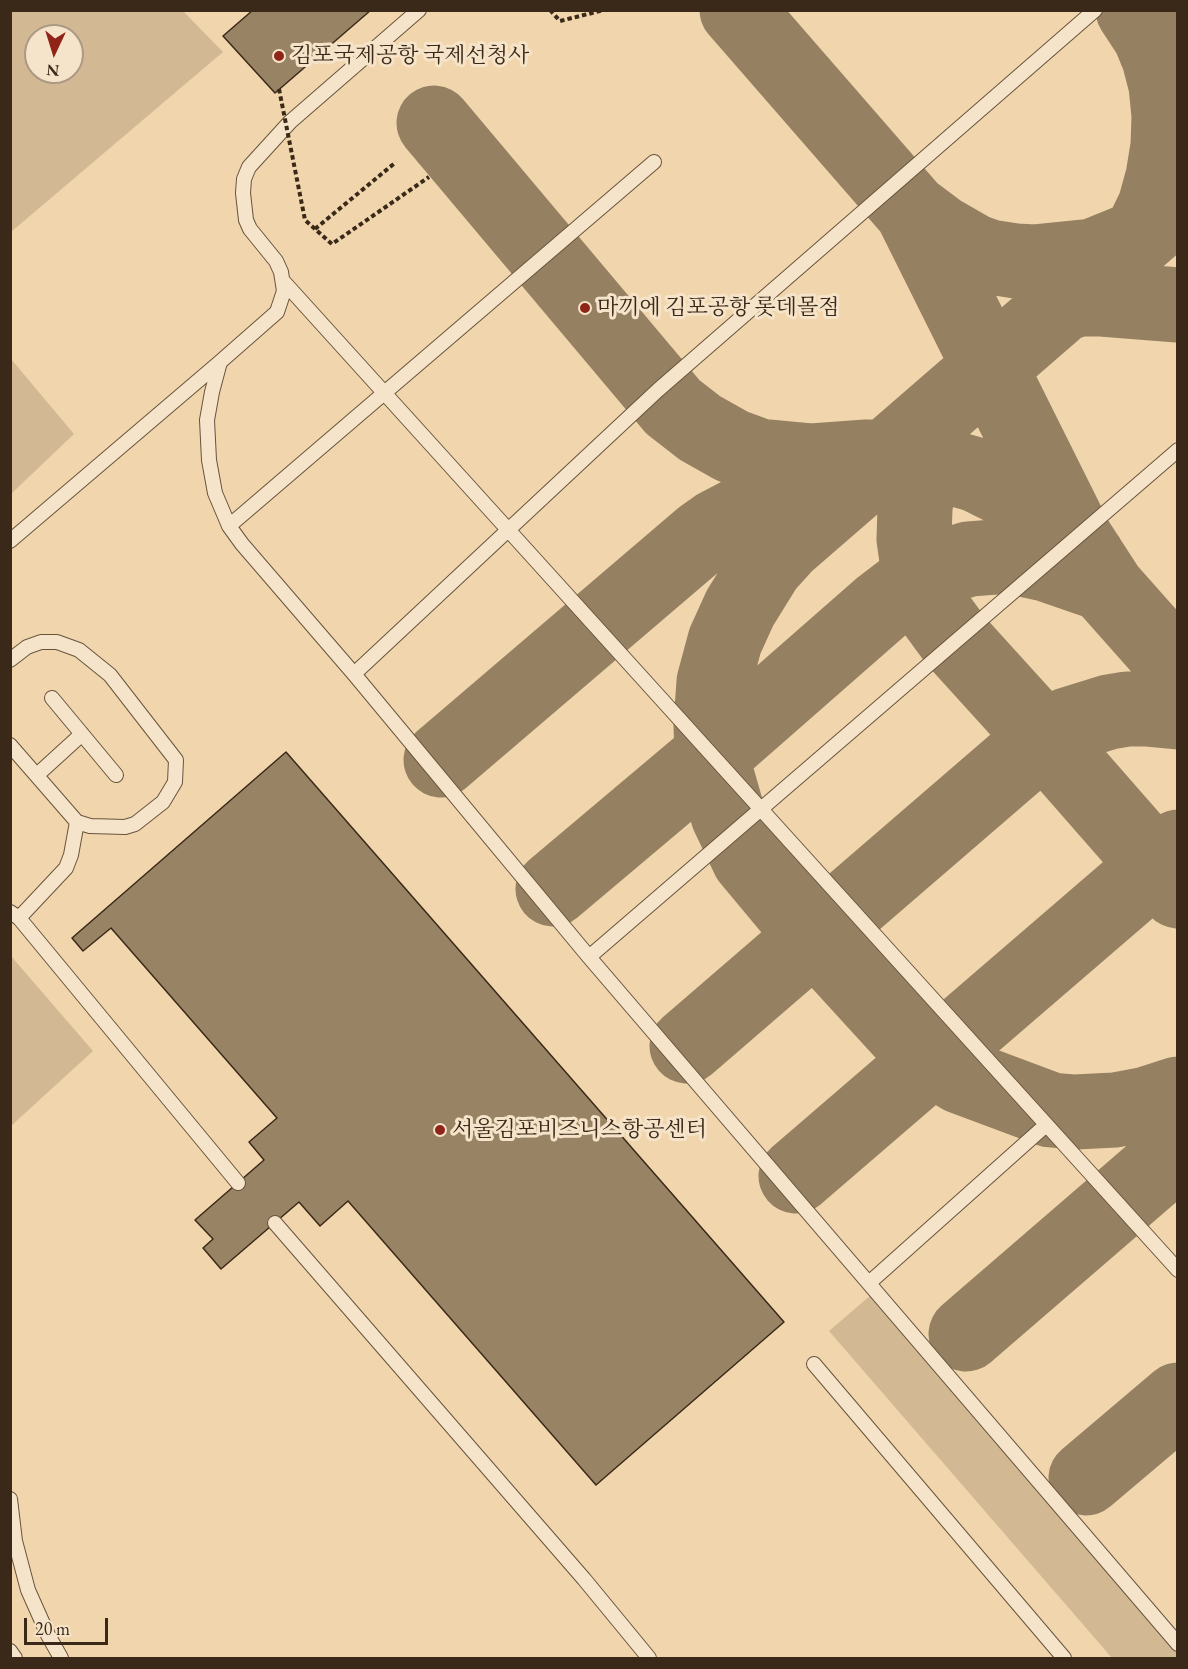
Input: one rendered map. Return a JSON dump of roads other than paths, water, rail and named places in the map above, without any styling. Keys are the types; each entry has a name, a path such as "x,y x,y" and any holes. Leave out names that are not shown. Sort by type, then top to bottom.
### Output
{"lane":[{"path":"10,541 277,312 284,291 281,272 276,261 250,229 246,220 243,193 244,179 249,167 290,122 419,10"},
{"path":"354,674 658,390 1095,10"},
{"path":"229,526 654,162"},
{"path":"283,282 1178,1270"},
{"path":"220,362 207,420 209,460 215,493 229,526 242,544 354,674 589,957 1178,1644"},
{"path":"589,957 1178,450"},
{"path":"10,660 27,647 41,642 67,644 79,650 110,675 176,760 175,782 163,802 135,824 125,827 100,827 77,822 10,746"},
{"path":"52,698 116,775"},
{"path":"37,775 82,734"},
{"path":"77,822 71,855 66,868 15,915 238,1183"},
{"path":"869,1282 1046,1125"},
{"path":"274,1223 584,1579 649,1659"},
{"path":"814,1364 1064,1659"},
{"path":"10,1499 15,1540 28,1590 48,1635 62,1659"},
{"path":"10,1651 15,1659"}],"place":[{"name":"김포국제공항 국제선청사","path":"279,56"},
{"name":"마끼에 김포공항 롯데몰점","path":"585,308"},
{"name":"서울김포비즈니스항공센터","path":"440,1130"}]}
